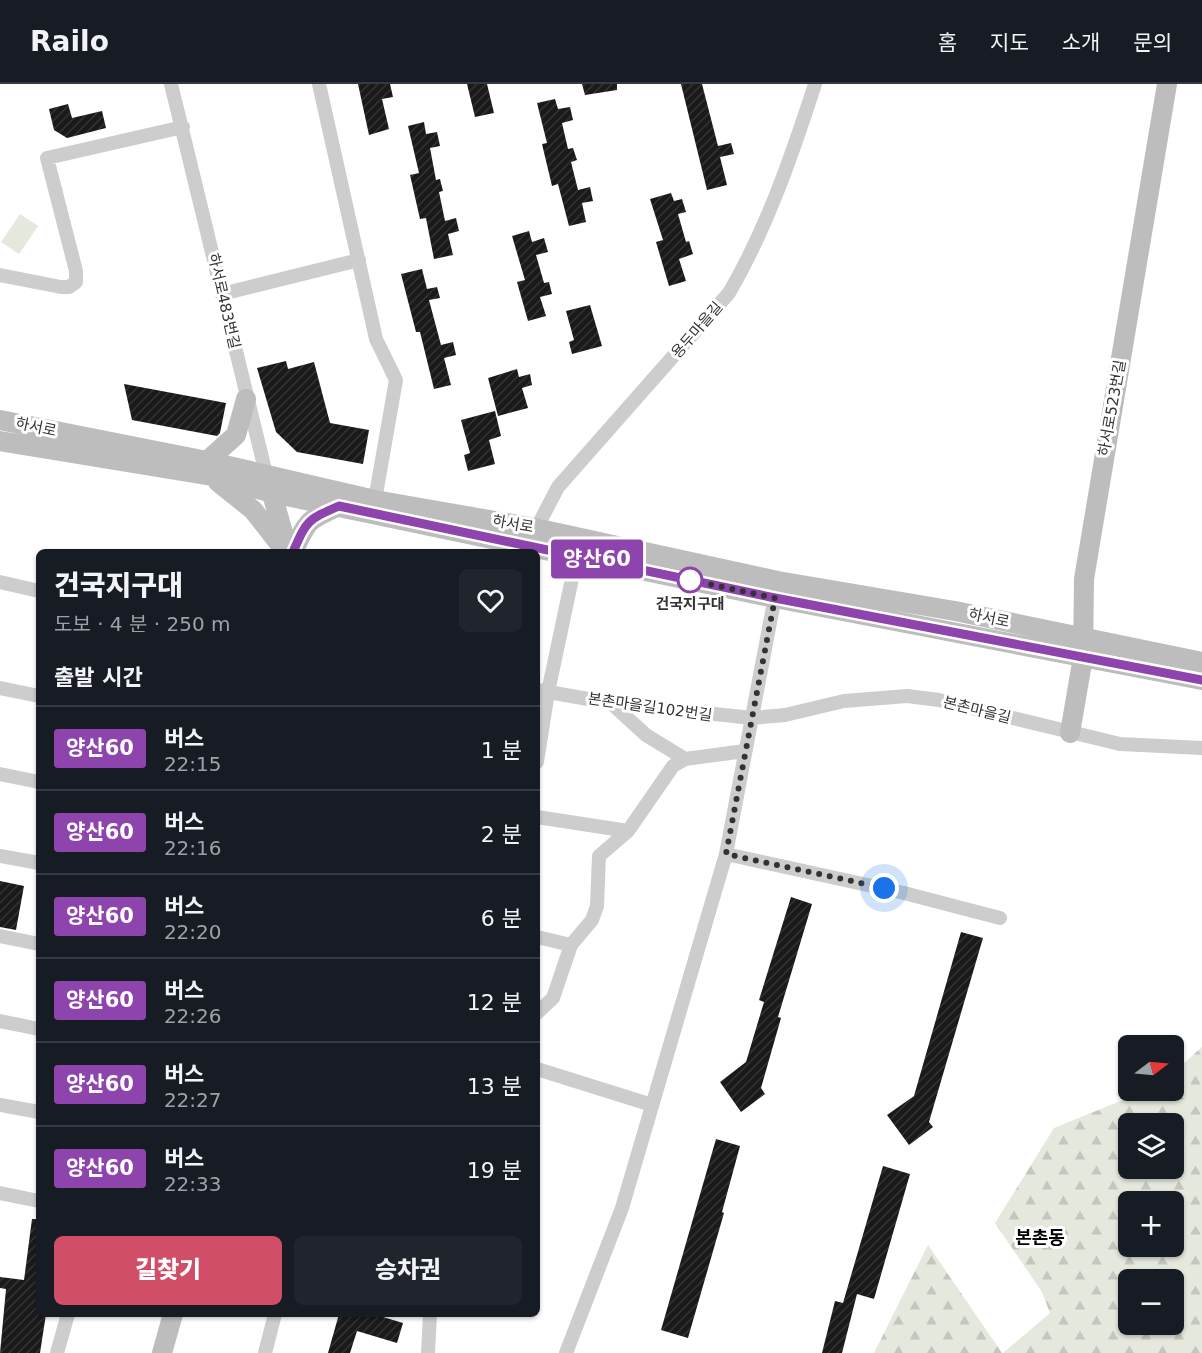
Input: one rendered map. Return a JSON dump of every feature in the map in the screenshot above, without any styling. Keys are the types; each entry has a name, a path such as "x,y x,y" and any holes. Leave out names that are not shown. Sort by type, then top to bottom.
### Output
{"main road":[{"name":"하서로523번길","path":"1070,733 1084,647 1084,579 1167,84"},
{"path":"246,399 236,435 209,469 253,510 286,549"},
{"name":"하서로","path":"0,420 269,484 339,506 533,537 576,555 1084,647 1202,662"},
{"name":"하서로","path":"0,441 209,469"},
{"name":"하서로","path":"269,484 375,500 777,590"},
{"path":"269,484 288,549"},
{"path":"291,549 312,517 339,506"},
{"name":"하서로","path":"1084,647 1202,680"},
{"path":"162,1353 172,1317"}],"street":[{"name":"하서로483번길","path":"171,84 246,399 269,484"},
{"path":"319,84 376,339 396,380 375,500"},
{"name":"용두마을길","path":"533,537 558,487 729,293 748,259 778,187 815,84"},
{"path":"0,275 61,287 69,287 76,282 76,271 47,158 183,127"},
{"path":"222,294 359,260"},
{"path":"540,719 542,691 576,555"},
{"path":"0,582 36,590"},
{"path":"566,1353 622,1208 726,854 777,590"},
{"path":"0,688 36,695"},
{"name":"본촌마을길102번길","path":"542,691 610,703 752,718"},
{"name":"본촌마을길","path":"752,718 785,715 844,701 908,696 939,700 1120,744 1202,748"},
{"path":"610,703 646,735 685,759"},
{"path":"540,1010 553,998 571,945 592,920 597,906 599,856 628,831 673,766 685,759 745,751"},
{"path":"0,774 36,781"},
{"path":"540,817 628,831"},
{"path":"726,854 904,893 1000,918"},
{"path":"0,856 36,862"},
{"path":"0,936 36,943"},
{"path":"540,938 571,945"},
{"path":"0,1021 36,1028"},
{"path":"540,1070 652,1105"},
{"path":"0,1105 36,1111"},
{"path":"0,1193 36,1200"},
{"path":"57,1353 67,1317"},
{"path":"265,1353 274,1317"},
{"path":"428,1353 430,1317"}],"green space":[{"path":"20,214 38,226 19,254 1,242"},
{"path":"1202,1047 1202,1353 1003,1353 1050,1313 1042,1292 995,1223 1054,1128 1120,1101 1184,1101 1184,1063"},
{"path":"928,1245 1002,1353 874,1353"}],"building":[{"path":"358,84 390,84 393,97 382,99 389,129 369,135"},
{"path":"467,84 487,84 494,113 475,117"},
{"path":"582,84 617,84 617,90 585,95"},
{"path":"681,84 702,84 718,146 731,143 734,154 720,157 727,185 707,190"},
{"path":"555,99 558,109 570,107 573,120 562,123 568,149 573,148 577,160 571,162 578,190 590,187 593,201 582,203 586,222 569,226 558,184 552,186 542,144 547,143 537,103"},
{"path":"68,104 72,118 102,111 106,128 67,138 54,130 49,109"},
{"path":"424,122 426,134 437,132 440,146 430,148 436,180 440,179 443,191 439,192 445,221 456,218 459,231 448,234 453,255 434,259 426,218 420,219 410,175 419,173 408,126"},
{"path":"671,193 674,201 682,199 686,212 678,214 686,242 689,241 693,254 679,259 686,281 669,286 656,242 663,240 650,199"},
{"path":"529,231 532,242 544,238 548,252 536,255 544,283 549,282 552,294 540,297 546,316 528,321 517,282 525,280 512,236"},
{"path":"422,269 427,289 437,287 440,298 429,300 441,345 453,342 456,355 444,358 451,385 434,389 420,332 416,332 401,274"},
{"path":"590,305 602,346 572,354 569,342 574,340 566,311"},
{"path":"286,361 288,369 314,362 330,423 369,430 363,464 297,452 276,432 257,368"},
{"path":"517,369 519,377 530,374 532,385 522,388 528,408 498,416 488,378"},
{"path":"124,384 226,403 220,433 217,436 132,420"},
{"path":"495,411 501,436 489,440 495,464 468,471 464,455 470,453 461,420"},
{"path":"0,881 24,886 16,930 0,927"},
{"path":"791,897 812,904 778,1017 781,1018 761,1088 765,1094 741,1112 720,1082 746,1062 764,1002 759,1000"},
{"path":"961,932 983,938 929,1122 933,1127 909,1145 887,1115 914,1096"},
{"path":"716,1139 740,1146 722,1212 724,1213 688,1338 661,1330"},
{"path":"883,1166 910,1174 874,1299 857,1294 842,1353 822,1353 835,1301 843,1303"},
{"path":"32,1219 36,1219 36,1317 46,1317 40,1353 0,1353 6,1289 0,1288 0,1277 24,1280"},
{"path":"338,1317 383,1317 403,1323 397,1343 357,1331 350,1353 328,1353"}],"bus line":[{"name":"양산60","path":"294,549 312,517 339,506 775,598 1202,680"}],"place":[{"name":"건국지구대","path":"690,580"}],"district":[{"name":"본촌동","path":"1040,1238"}],"route":[{"path":"690,580 775,598 726,854 884,888"}]}
